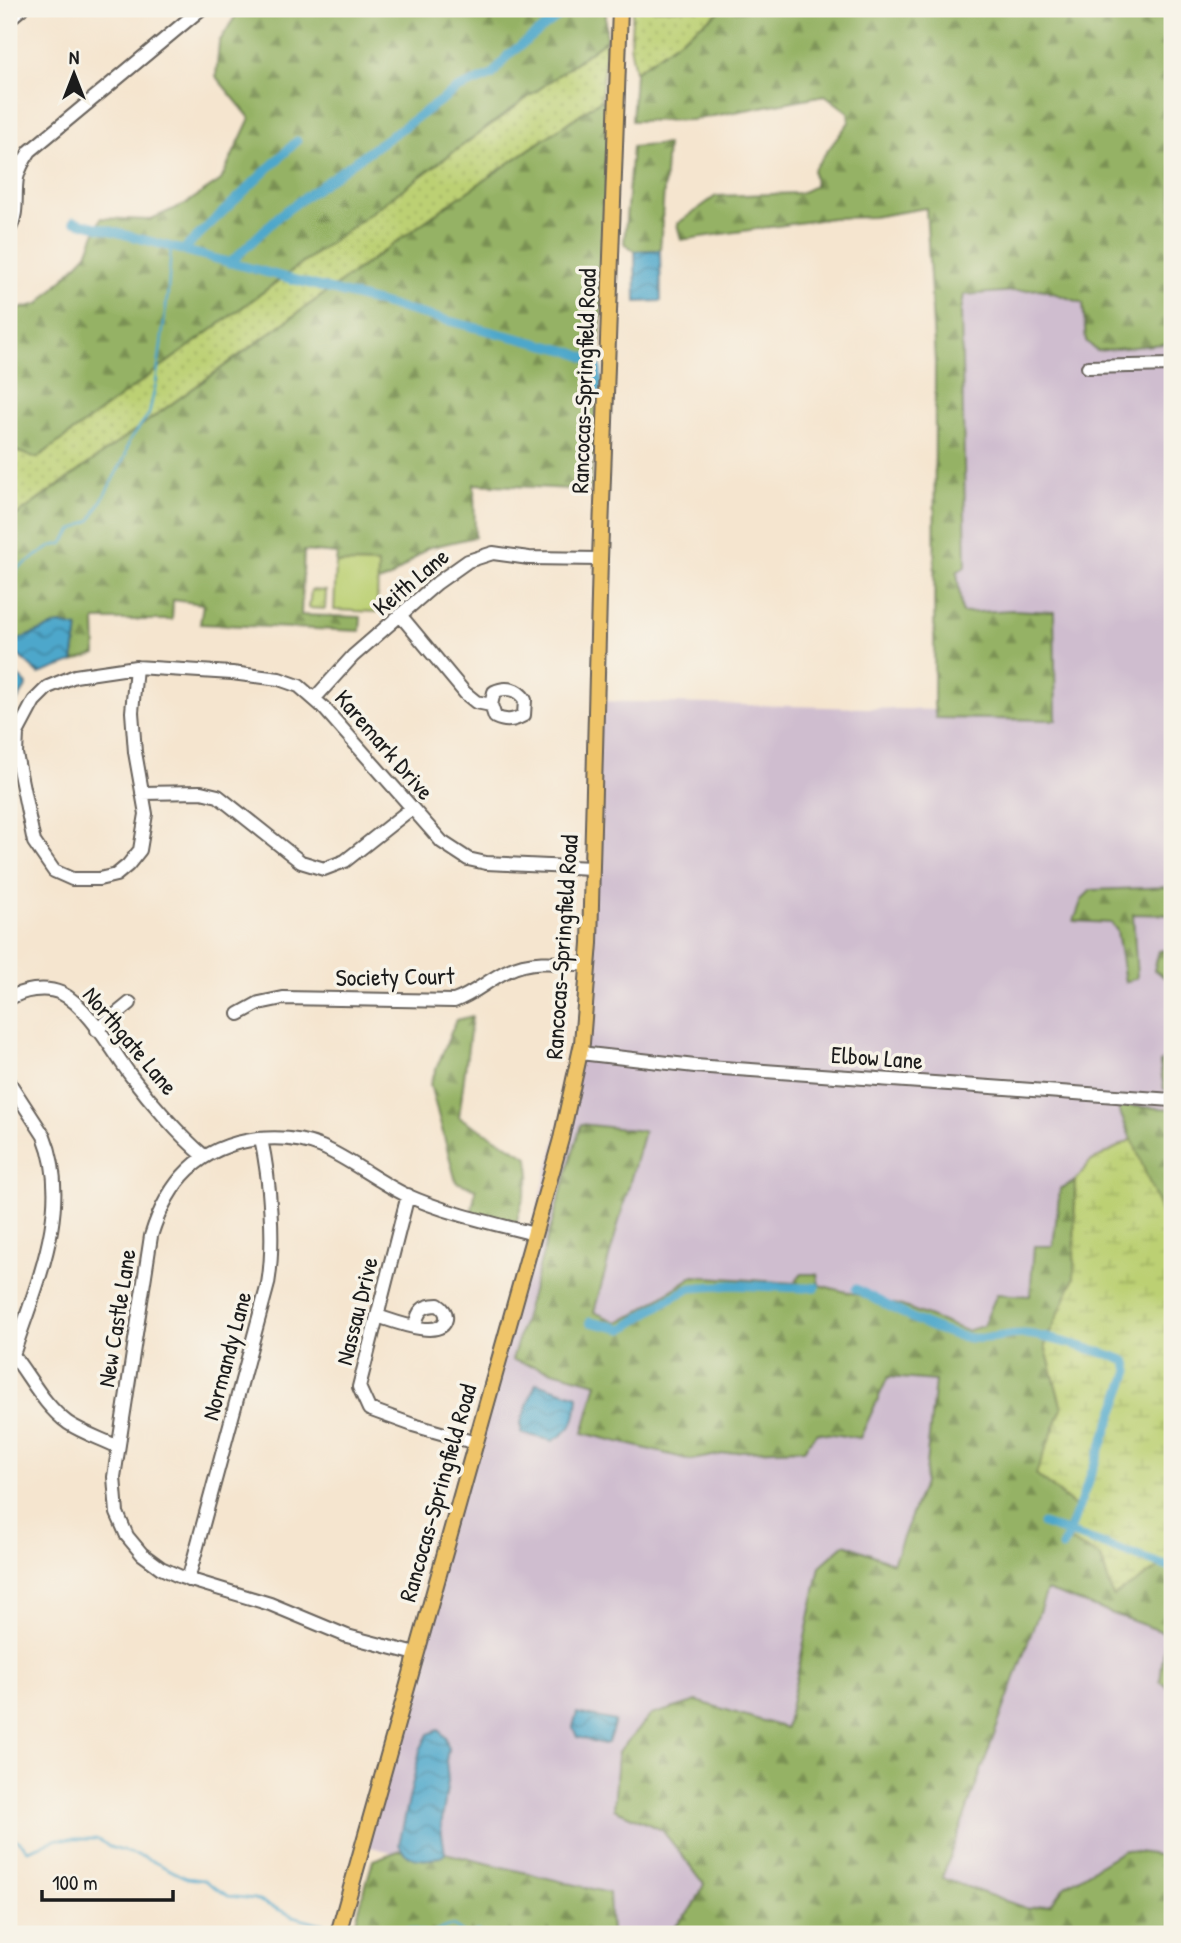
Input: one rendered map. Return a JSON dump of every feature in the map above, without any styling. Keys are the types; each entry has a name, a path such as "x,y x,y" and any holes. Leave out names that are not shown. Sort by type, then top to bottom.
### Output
{"main road":[{"name":"Rancocas-Springfield Road","path":"338,1934 561,1139 580,1054 589,965 600,559 620,9"}],"street":[{"path":"9,19 21,9"},
{"path":"9,230 16,209 17,179 21,165 30,151 201,9"},
{"path":"1088,367 1171,365"},
{"name":"Keith Lane","path":"315,698 353,656 444,577 477,558 493,553 529,558 600,559"},
{"path":"401,616 469,696 476,702 491,705"},
{"name":"Karemark Drive","path":"136,667 132,712 135,752 146,814 140,850 116,875 99,879 72,879 54,871 34,842 16,754 17,733 34,701 48,687 75,676 136,667 208,670 267,677 299,686 315,698 442,842 468,859 486,863 592,869"},
{"path":"142,793 201,792 218,796 301,862 324,869 345,861 412,807"},
{"name":"Society Court","path":"239,1013 259,1003 283,998 454,1001 522,965 589,965"},
{"name":"Northgate Lane","path":"9,999 24,991 61,993 80,1009 137,1084 190,1145 204,1156"},
{"path":"97,1030 130,1003"},
{"name":"Elbow Lane","path":"580,1054 695,1066 1172,1100"},
{"path":"9,1082 44,1136 55,1189 49,1243 11,1352 34,1386 61,1417 74,1427 118,1447"},
{"name":"New Castle Lane","path":"416,1654 348,1636 270,1604 188,1580 151,1562 127,1535 115,1501 114,1477 151,1236 160,1211 189,1168 204,1156 233,1144 261,1139 296,1140 321,1147 408,1195 534,1234"},
{"name":"Normandy Lane","path":"188,1580 268,1284 270,1223 266,1159 261,1139"},
{"name":"Nassau Drive","path":"408,1195 359,1387 369,1409 413,1426 476,1443"},
{"path":"377,1316 415,1326"}],"shaded area":[{"path":"1172,184 1172,1868 1061,1915 680,1934 599,1934 598,1903 363,1845 582,1043 596,701 939,710 940,219"}],"green space":[{"path":"240,9 606,9 606,40 37,458 9,449 9,311 39,304 87,254 101,218 149,220 185,204 221,180 250,118 216,77 219,42"},
{"path":"633,9 723,9 635,72 630,45"},
{"path":"723,9 1172,9 1172,343 1097,351 1086,341 1083,303 1041,289 964,295 961,311 966,566 957,572 962,613 1012,610 1054,612 1056,720 936,718 935,362 926,208 873,217 832,218 681,240 677,224 716,196 800,193 815,186 813,170 849,122 848,112 825,95 692,120 632,121 635,72"},
{"path":"606,40 601,100 445,207 9,521 9,449 37,458"},
{"path":"601,100 608,105 606,202 590,490 474,484 475,537 427,548 390,578 378,582 378,564 336,563 337,554 304,551 301,615 361,617 360,631 200,624 203,604 173,600 172,620 95,620 96,654 73,662 78,628 59,624 9,643 9,521 445,207"},
{"path":"667,144 660,250 635,251 624,243 632,147"},
{"path":"336,563 378,564 377,612 334,610"},
{"path":"311,590 326,591 325,609 309,608"},
{"path":"1172,871 1172,915 1133,914 1137,978 1125,982 1117,931 1111,923 1074,921 1082,899 1091,890 1171,887"},
{"path":"1172,949 1172,991 1170,981 1154,970 1159,951"},
{"path":"472,1016 459,1117 528,1157 530,1175 515,1227 471,1215 476,1189 456,1182 430,1084 456,1020"},
{"path":"1172,1047 1172,1090 1164,1089 1160,1063"},
{"path":"1117,1105 1172,1109 1172,1228 1165,1222"},
{"path":"581,1124 644,1131 594,1312 617,1322 634,1315 693,1276 794,1283 802,1274 817,1274 819,1285 902,1306 966,1331 983,1326 997,1294 1030,1296 1034,1246 1053,1246 1060,1189 1075,1181 1074,1278 1045,1345 1062,1408 1036,1474 1079,1509 1101,1557 1113,1596 1172,1559 1172,1690 1160,1681 1166,1633 1047,1590 942,1878 1028,1909 1051,1904 1065,1886 1124,1850 1172,1857 1172,1934 667,1934 694,1906 704,1884 662,1830 614,1809 618,1752 651,1715 697,1701 786,1728 820,1566 845,1544 893,1563 924,1483 935,1381 888,1377 860,1438 817,1432 804,1449 740,1451 691,1460 583,1433 597,1383 512,1360"},
{"path":"1132,1139 1165,1222 1172,1228 1172,1559 1113,1597 1101,1557 1066,1539 1079,1509 1036,1474 1062,1408 1045,1345 1074,1278 1075,1181 1090,1162"},
{"path":"401,1850 423,1859 445,1853 609,1893 611,1934 352,1934 373,1860"}],"water":[{"path":"660,250 661,301 636,302 635,251"},
{"path":"59,624 78,628 73,662 39,674 9,647 9,643"},
{"path":"9,666 27,685 10,712 9,723"},
{"path":"536,1383 578,1396 573,1423 553,1441 521,1433 521,1422"},
{"path":"577,1713 615,1721 608,1743 577,1737 573,1727"},
{"path":"439,1730 446,1738 448,1749 448,1781 441,1827 445,1853 433,1858 419,1859 407,1854 399,1844 420,1750 428,1734"}],"waterway":[{"path":"230,263 279,216 457,89 492,75 508,55 558,17"},
{"path":"183,250 297,141"},
{"path":"74,221 569,351 596,362 599,389"},
{"path":"9,611 17,569 52,546 62,544 73,530 91,520 125,457 129,441 149,414 156,383 171,247"},
{"path":"590,1322 623,1329 691,1288 732,1285 816,1287"},
{"path":"856,1289 912,1318 955,1335 970,1338 1032,1335 1093,1350 1127,1362 1129,1371 1062,1547"},
{"path":"1043,1524 1172,1568"},
{"path":"9,1836 28,1850 58,1839 96,1839 113,1848 144,1857 186,1878 204,1880 228,1896 255,1899 293,1916 330,1926"},
{"path":"398,1934 408,1928 432,1934 452,1926 463,1934"},
{"path":"471,1934 477,1931 484,1934"},
{"path":"354,1933 358,1934"}]}
